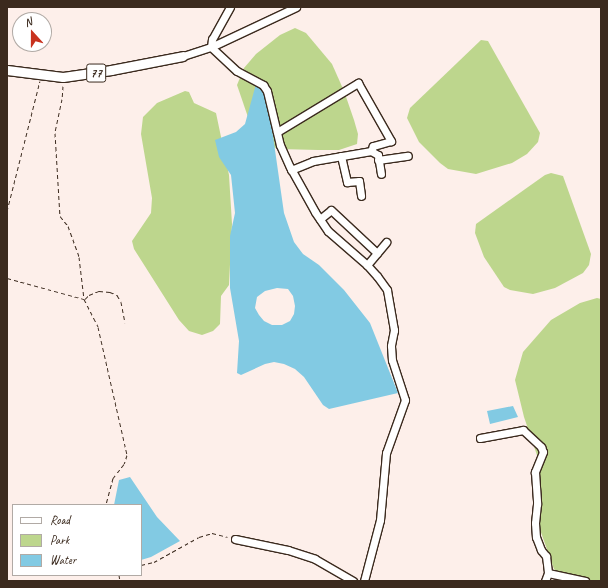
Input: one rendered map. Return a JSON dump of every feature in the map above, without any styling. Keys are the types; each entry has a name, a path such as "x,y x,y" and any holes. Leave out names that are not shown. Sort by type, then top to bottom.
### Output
{"main road":[{"name":"77","path":"7,70 41,76 63,77 111,70 184,56"}],"street":[{"path":"211,47 212,39 230,7"},
{"path":"184,56 211,47 296,7"},
{"path":"211,47 237,72 263,85 267,91 280,144 291,170 320,220 328,231 378,276 387,290 394,330 391,346 392,360 406,400 386,453 380,520 364,581"},
{"path":"277,132 358,83 391,140 373,146 371,151"},
{"path":"291,170 313,161 371,151 378,155 381,174"},
{"path":"341,156 348,182 359,181 361,196"},
{"path":"378,160 408,156"},
{"path":"320,220 331,210 377,253"},
{"path":"367,265 386,242"},
{"path":"480,438 523,430 541,447 543,452 535,472 537,504 536,537 541,550 546,556 548,573 545,581"},
{"path":"235,539 288,550 315,559 354,581"},
{"path":"548,573 585,581"}],"path":[{"path":"7,210 41,76"},
{"path":"63,77 62,100 55,133 60,216 68,226 80,257 84,299 98,327 127,455 124,464 114,478 106,504"},
{"path":"7,278 84,299"},
{"path":"84,299 99,291 110,292 117,295 121,302 125,323"},
{"path":"142,565 154,562 199,537 212,533 235,539"}],"green space":[{"path":"295,28 306,33 332,64 344,91 354,120 358,134 357,144 339,150 318,150 279,149 260,143 250,123 237,85 244,68 256,54 280,35"},
{"path":"481,40 488,41 540,133 538,142 527,154 512,163 476,174 448,169 440,163 419,142 407,118 410,108"},
{"path":"185,91 189,92 194,103 216,113 229,175 232,224 229,285 221,296 220,324 213,331 202,335 189,331 179,320 134,249 132,241 151,213 152,198 141,134 143,117 157,103"},
{"path":"551,173 563,176 591,254 589,265 583,273 555,288 533,294 510,290 504,287 484,257 475,233 476,224 545,175"},
{"path":"597,298 601,299 601,581 567,581 554,569 538,524 536,506 540,464 524,417 515,380 523,352 551,320 580,303"}],"water":[{"path":"256,84 258,84 265,92 270,115 284,213 294,242 303,254 319,265 344,290 370,323 398,393 329,409 323,405 304,377 295,369 284,364 274,362 265,364 241,375 237,373 239,341 230,288 230,236 235,213 231,175 219,157 215,140 236,132 245,124","holes":["277,288 288,289 293,296 295,306 294,314 290,321 282,325 272,325 264,321 255,308 257,297 265,291"]},
{"path":"513,406 518,417 490,424 487,411"},
{"path":"130,477 157,517 180,541 151,557 142,560 142,504 114,504 119,480"}]}
